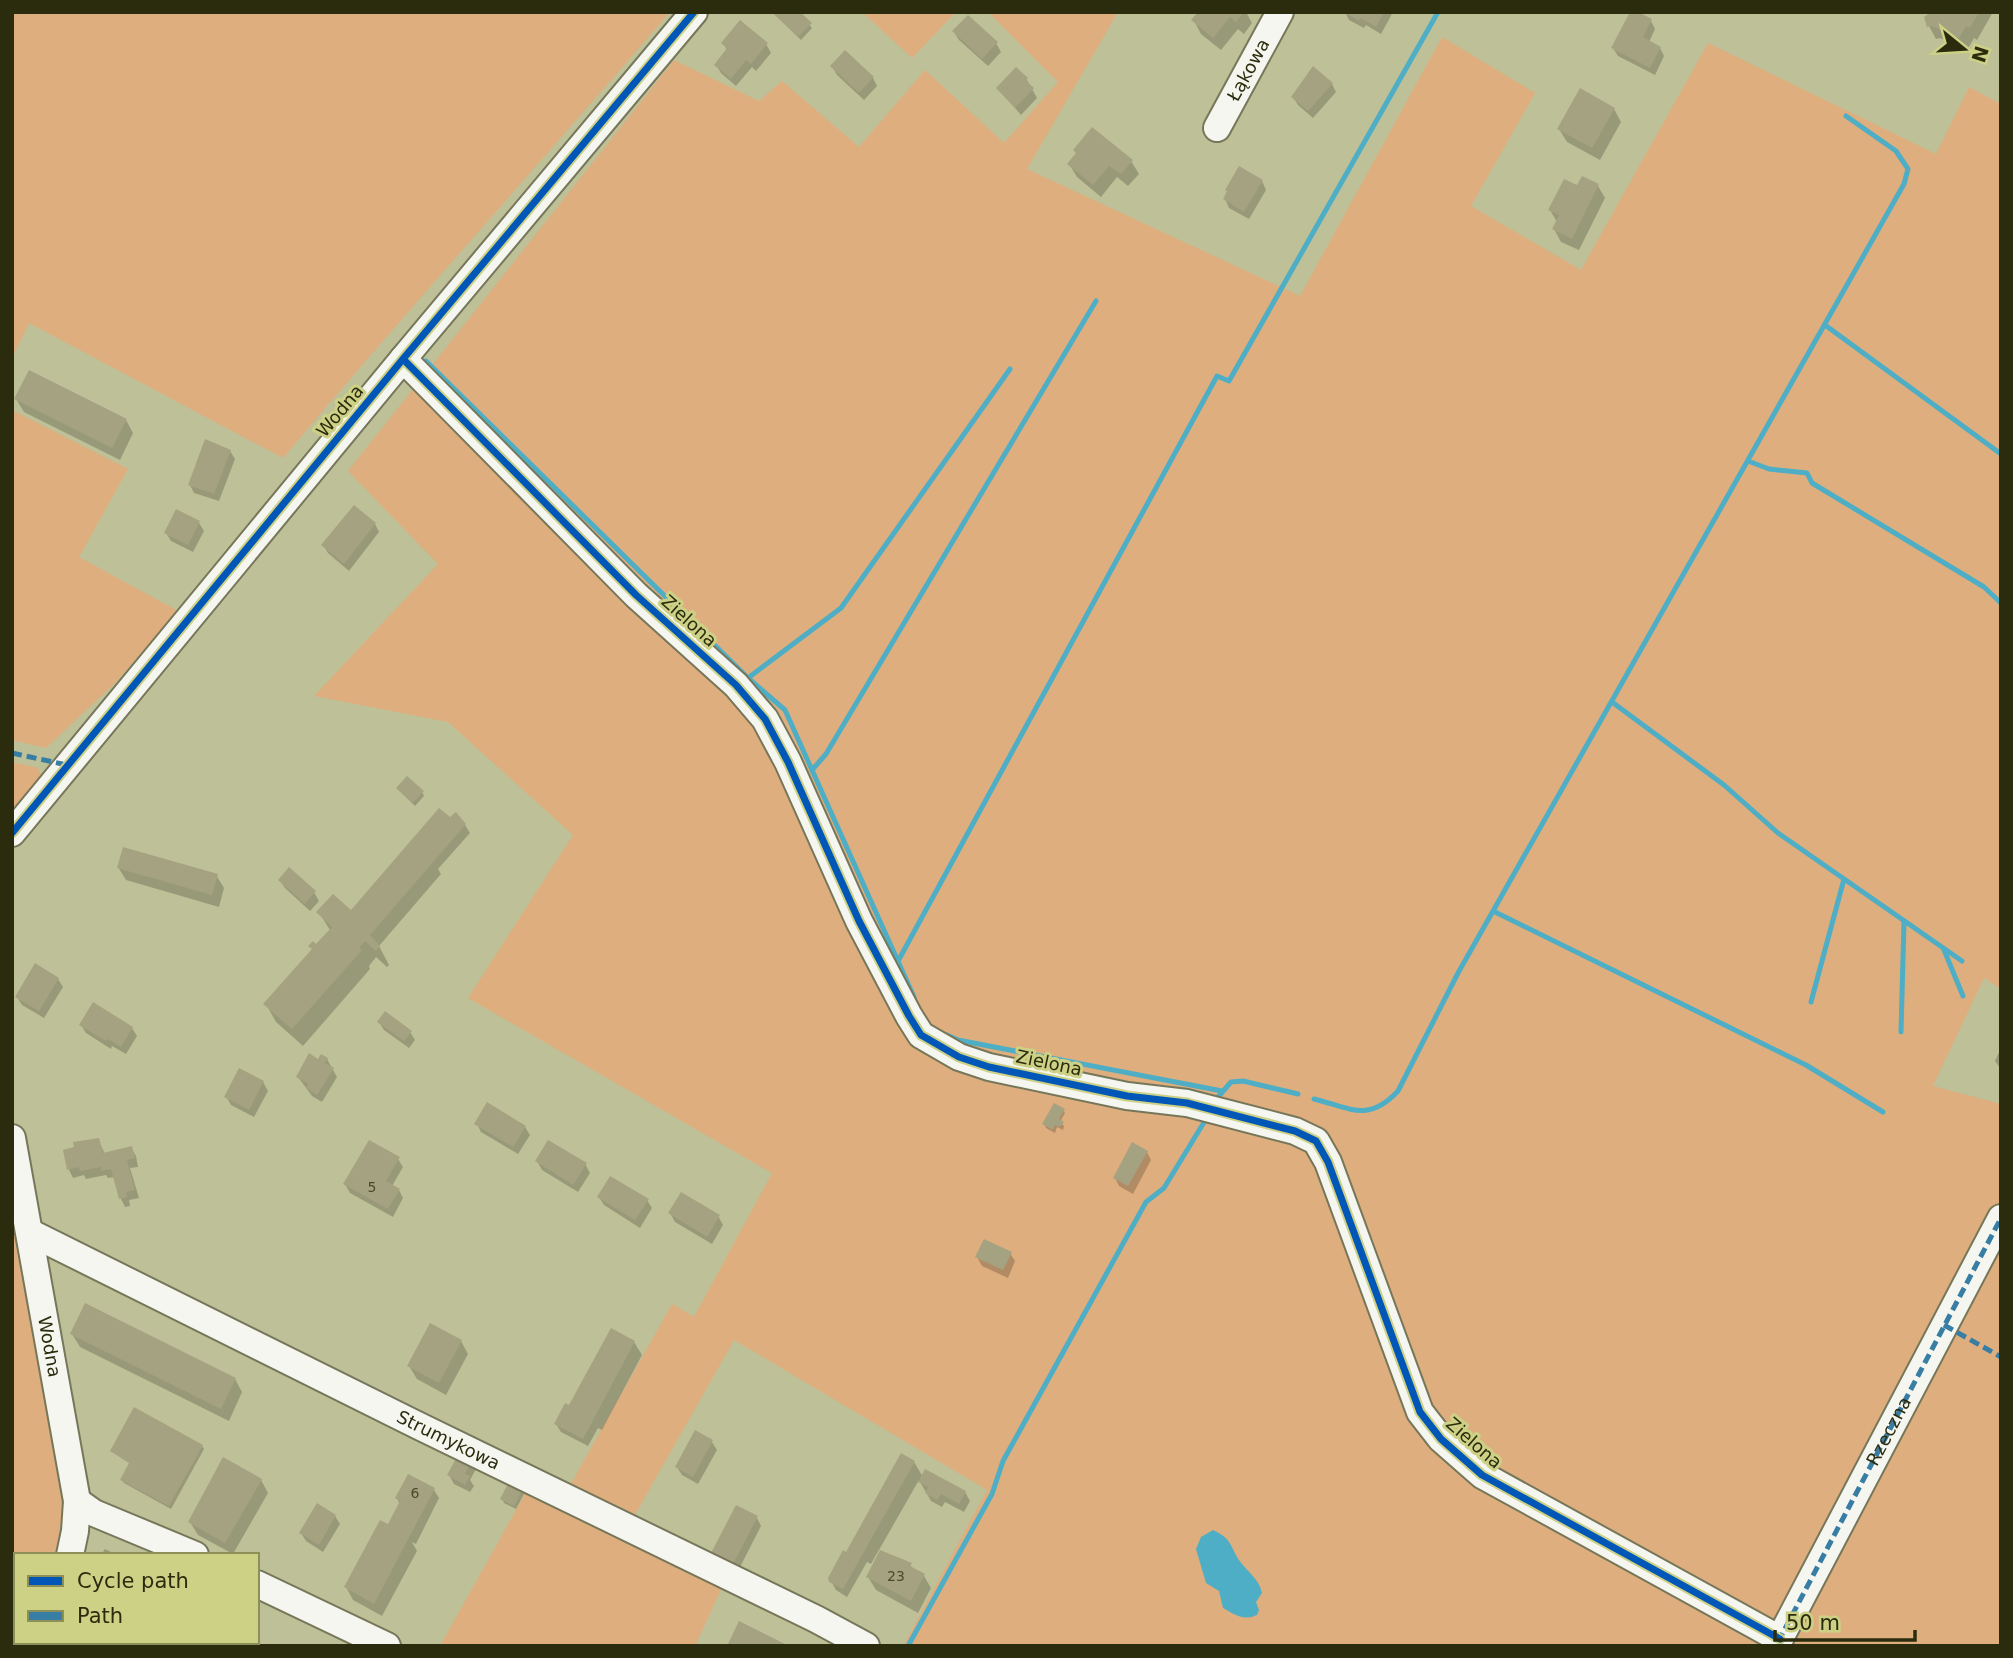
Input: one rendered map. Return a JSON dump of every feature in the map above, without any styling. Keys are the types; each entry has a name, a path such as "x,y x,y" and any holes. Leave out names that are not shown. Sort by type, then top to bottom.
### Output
{"street":[{"name":"Wodna","path":"12,832 694,12"},
{"name":"Łąkowa","path":"1217,128 1280,12"},
{"name":"Zielona","path":"403,359 636,595 736,685 765,719 788,762 859,921 921,1035 959,1057 989,1067 1127,1096 1186,1103 1295,1131 1316,1142 1328,1161 1420,1412 1441,1439 1482,1475 1778,1642"},
{"name":"Wodna","path":"12,1138 77,1500 70,1553"},
{"name":"Rzeczna","path":"1778,1642 2001,1218"},
{"name":"Strumykowa","path":"31,1233 866,1646"},
{"path":"77,1500 94,1513 190,1553"},
{"path":"259,1585 387,1646"}],"shaded area":[{"path":"12,12 670,12 283,458 29,323 12,358"},
{"path":"862,12 956,12 912,58"},
{"path":"988,12 1118,12 1027,169 1300,296 1442,37 1535,93 1471,206 1581,270 1708,43 1936,154 1969,87 2001,104 2001,989 1984,978 1933,1086 2001,1104 2001,1646 903,1646 987,1490 734,1340 632,1520 568,1489 672,1304 694,1317 772,1173 468,998 573,835 448,722 314,696 438,564 348,471 674,60 759,101 782,81 859,147 925,70 1004,143 1058,82"},
{"path":"12,410 128,469 79,557 178,611 114,684 46,748 12,740"},
{"path":"12,762 38,768 44,782 12,820"},
{"path":"12,1198 69,1502 63,1553 14,1553 14,1644 28,1644 12,1646"},
{"path":"530,1485 724,1583 695,1646 440,1646"}],"water":[{"path":"1213,1530 1227,1539 1239,1560 1258,1583 1262,1593 1256,1602 1259,1610 1257,1615 1244,1617 1223,1608 1219,1591 1206,1583 1196,1549 1201,1537"}],"building":[{"path":"772,12 800,12 812,23 798,37"},
{"path":"1198,12 1244,12 1236,22 1230,17 1213,38 1191,20"},
{"path":"1344,12 1384,12 1376,27"},
{"path":"1630,12 1638,12 1652,19 1643,37 1661,47 1650,68 1611,48"},
{"path":"1931,12 1979,12 1970,28 1966,26 1959,38 1932,26 1927,27 1924,17"},
{"path":"968,15 998,42 982,59 952,31"},
{"path":"740,20 768,43 751,64 746,60 731,79 714,65 727,48 721,43"},
{"path":"845,50 874,77 859,93 830,66"},
{"path":"1313,66 1333,83 1308,111 1291,97"},
{"path":"1016,67 1034,88 1015,108 996,88"},
{"path":"1580,88 1615,108 1592,148 1557,129"},
{"path":"1092,127 1133,160 1121,174 1109,166 1093,185 1067,164 1076,153 1073,150"},
{"path":"1239,166 1263,180 1244,212 1223,199 1227,191 1225,190"},
{"path":"1582,176 1599,184 1572,239 1552,229 1559,215 1548,210 1564,179 1577,185"},
{"path":"29,370 127,419 112,448 14,399"},
{"path":"205,439 231,450 214,494 188,485"},
{"path":"354,505 376,523 344,564 321,545"},
{"path":"176,509 200,521 188,545 164,533"},
{"path":"407,776 424,791 412,803 396,788"},
{"path":"439,808 450,817 456,812 466,824 370,935 380,946 376,951 365,941 359,948 362,950 292,1029 263,1004 312,949 308,946 313,941 316,944 332,927 316,912 333,894 351,910"},
{"path":"123,847 218,874 212,895 117,868"},
{"path":"289,867 316,891 305,904 278,880"},
{"path":"35,963 59,978 39,1011 15,997"},
{"path":"93,1002 133,1027 121,1047 79,1025"},
{"path":"385,1011 412,1031 404,1041 377,1022"},
{"path":"309,1053 318,1059 321,1054 328,1058 325,1063 334,1068 317,1095 306,1088 308,1084 296,1077"},
{"path":"239,1068 264,1081 249,1110 224,1097"},
{"path":"487,1102 526,1126 513,1147 474,1124"},
{"path":"1054,1103 1065,1109 1059,1119 1064,1122 1060,1127 1055,1125 1053,1130 1042,1124"},
{"path":"99,1138 103,1153 132,1146 135,1158 127,1160 135,1190 126,1192 127,1197 119,1199 111,1169 101,1171 101,1167 80,1171 79,1167 67,1170 63,1150 74,1147 73,1142"},
{"path":"369,1140 400,1157 386,1181 400,1189 388,1209 343,1184"},
{"path":"548,1140 587,1163 573,1185 535,1161"},
{"path":"1132,1142 1148,1151 1128,1186 1113,1178"},
{"path":"610,1176 649,1199 635,1220 597,1197"},
{"path":"681,1192 720,1215 707,1237 668,1213"},
{"path":"984,1239 1012,1252 1003,1270 975,1257"},
{"path":"85,1303 236,1378 221,1409 70,1334"},
{"path":"430,1323 462,1340 439,1383 407,1366"},
{"path":"611,1328 635,1341 583,1439 554,1424 565,1403 569,1405"},
{"path":"134,1407 203,1445 169,1506 120,1480 129,1463 110,1451"},
{"path":"695,1430 713,1440 693,1477 675,1467"},
{"path":"459,1453 472,1459 465,1474 470,1476 465,1485 447,1475"},
{"path":"901,1453 915,1461 843,1589 829,1582 828,1578 843,1550 846,1552"},
{"path":"223,1457 262,1479 225,1543 188,1522"},
{"path":"925,1469 966,1491 959,1504 941,1494 937,1500 925,1493 928,1487 918,1482"},
{"path":"408,1474 435,1488 374,1604 344,1587 380,1520 388,1524 400,1501 395,1498"},
{"path":"510,1480 524,1487 514,1506 500,1499"},
{"path":"317,1503 336,1515 319,1545 299,1533"},
{"path":"736,1505 758,1516 731,1568 709,1557"},
{"path":"880,1550 912,1563 910,1566 925,1574 911,1601 866,1577"},
{"path":"739,1621 785,1644 784,1646 727,1646"}],"waterway":[{"path":"897,963 1217,376 1229,381 1438,12"},
{"path":"1314,1099 1349,1109 1368,1110 1387,1101 1398,1091 1458,973 1904,184 1908,169 1896,151 1846,116"},
{"path":"812,770 826,754 1096,301"},
{"path":"1825,325 2001,454"},
{"path":"426,361 748,678 785,710 914,997"},
{"path":"748,678 841,608 1010,369"},
{"path":"1748,461 1769,469 1807,473 1812,483 1984,587 2001,603"},
{"path":"1612,702 1724,785 1778,833 1962,961"},
{"path":"1811,1002 1844,879"},
{"path":"1493,911 1806,1065 1883,1112"},
{"path":"1901,1032 1904,921"},
{"path":"1944,950 1963,996"},
{"path":"947,1035 958,1040 1222,1091"},
{"path":"1218,1097 1231,1082 1243,1081 1298,1094"},
{"path":"908,1646 992,1494 1003,1461 1146,1202 1164,1188 1206,1119"}],"marked path":[{"path":"12,753 67,765"},
{"path":"1778,1642 2001,1218"},
{"path":"1944,1325 2001,1357"}],"cycle path":[{"path":"12,833 403,359 694,12"},
{"path":"403,359 636,595 736,685 765,719 788,762 859,921 921,1035 959,1057 989,1067 1127,1096 1187,1103 1295,1131 1316,1141 1328,1162 1420,1412 1441,1439 1482,1475 1780,1639"}]}
